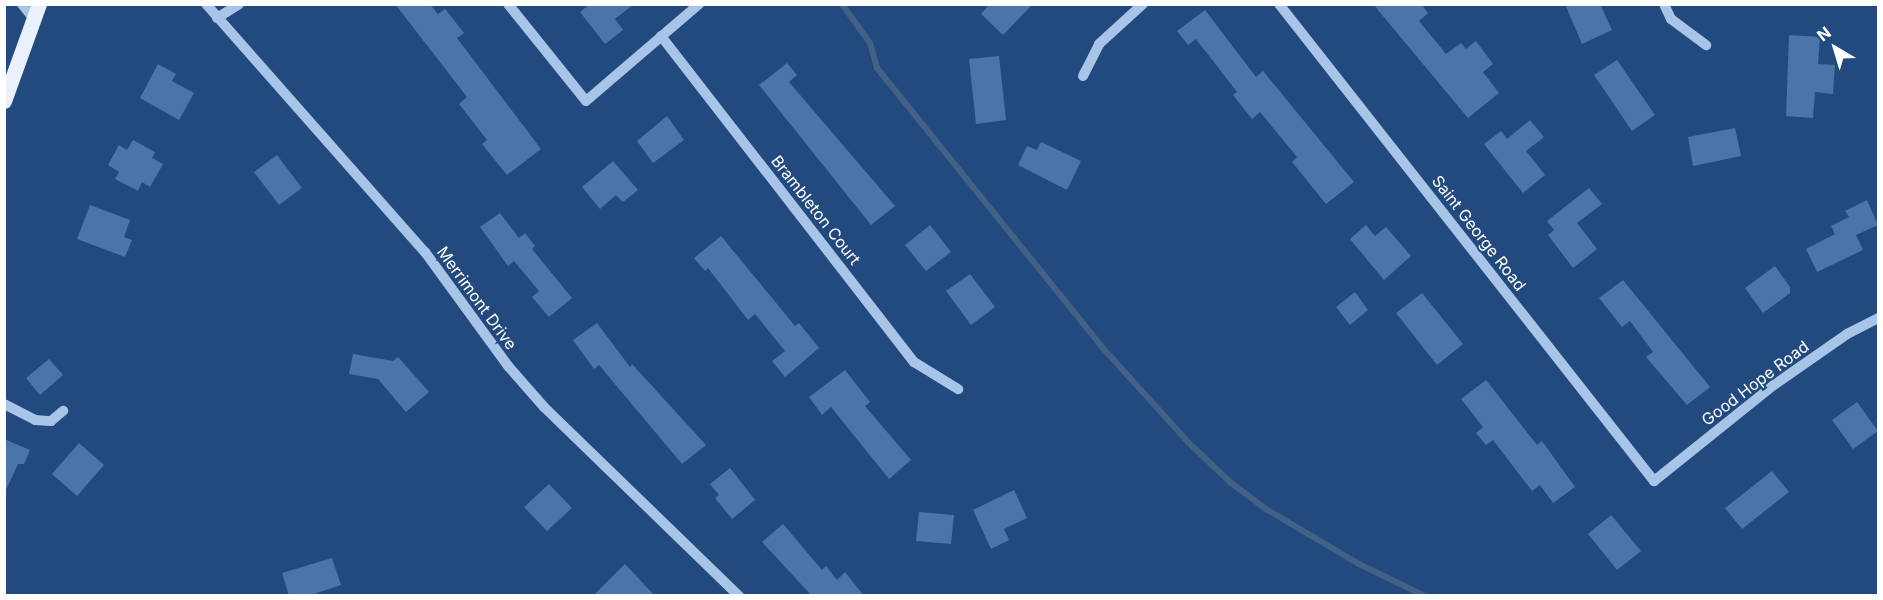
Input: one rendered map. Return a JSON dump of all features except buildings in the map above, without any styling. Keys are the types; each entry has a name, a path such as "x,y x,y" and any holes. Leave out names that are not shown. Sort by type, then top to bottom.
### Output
{"main road":[{"path":"4,100 36,12"}],"street":[{"path":"22,4 36,12"},
{"name":"Merrimont Drive","path":"206,4 425,252 509,367 544,407 739,596"},
{"path":"217,18 239,4"},
{"path":"508,4 586,101 699,4"},
{"path":"1083,76 1099,44 1143,4"},
{"name":"Saint George Road","path":"1279,4 1654,481"},
{"path":"1664,4 1671,19 1706,45"},
{"name":"Brambleton Court","path":"661,36 914,362 958,389"},
{"name":"Good Hope Road","path":"1654,481 1774,385 1847,334 1878,318"},
{"path":"4,404 35,420 51,421 63,411"}],"waterway":[{"path":"842,4 870,43 877,68 1101,346 1188,442 1230,482 1266,509 1359,564 1425,596"}]}
